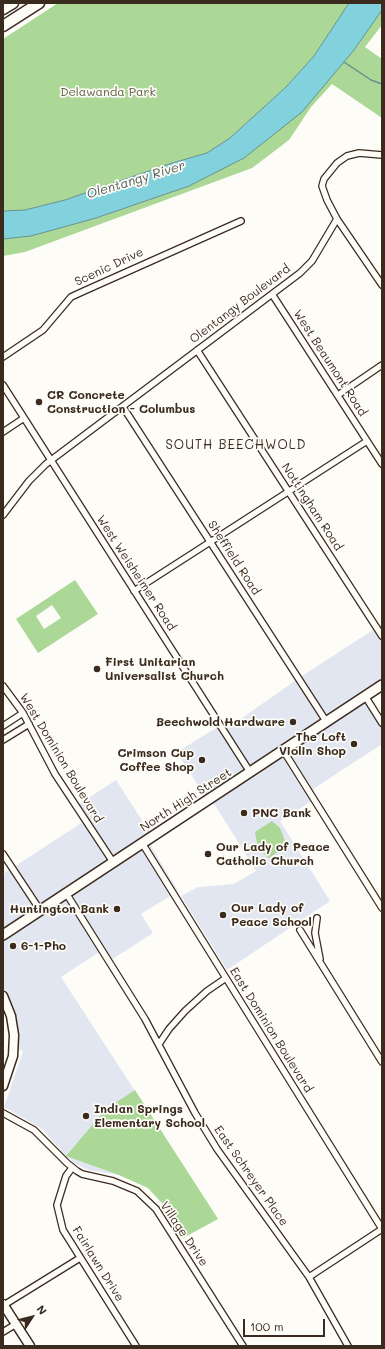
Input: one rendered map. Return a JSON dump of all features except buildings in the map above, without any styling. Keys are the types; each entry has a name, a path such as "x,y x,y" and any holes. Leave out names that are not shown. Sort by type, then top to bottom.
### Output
{"highway":[{"path":"3,9 13,3"},
{"path":"3,26 39,3"}],"main road":[{"name":"North High Street","path":"3,935 382,685"},
{"path":"3,1086 14,1046 12,1020 4,1001"},
{"path":"4,1304 30,1346"}],"street":[{"path":"382,155 359,153 347,156 337,162 324,179 324,193 337,219 382,286"},
{"name":"Olentangy Boulevard","path":"3,516 28,481 51,460 308,266 337,219"},
{"name":"Scenic Drive","path":"3,357 43,330 72,298 84,290 241,221"},
{"name":"West Beaumont Road","path":"272,294 382,464"},
{"name":"Nottingham Road","path":"197,350 382,636"},
{"path":"338,395 382,365"},
{"name":"West Weisheimer Road","path":"3,385 250,772"},
{"name":"Sheffield Road","path":"123,407 326,721"},
{"path":"3,432 24,418"},
{"path":"134,591 367,441"},
{"name":"West Dominion Boulevard","path":"3,686 29,724 55,774 113,862"},
{"path":"365,696 382,723"},
{"path":"3,726 22,713"},
{"path":"3,740 29,724"},
{"path":"283,750 382,908"},
{"name":"East Dominion Boulevard","path":"142,843 382,1229"},
{"path":"3,854 40,910"},
{"name":"East Schreyer Place","path":"66,893 111,962 159,1044 194,1113 217,1149 309,1277 348,1346"},
{"path":"317,918 315,933 321,964"},
{"path":"300,930 382,1062"},
{"path":"159,1044 169,1029 185,1011 226,978"},
{"name":"Village Drive","path":"3,1113 34,1130 72,1168 82,1174 114,1181 138,1192 156,1209 243,1346"},
{"name":"Fairlawn Drive","path":"72,1168 66,1176 57,1205 63,1230 136,1346"},
{"path":"309,1277 382,1229"},
{"path":"4,1304 80,1258"},
{"path":"3,1332 16,1324"}],"shaded area":[{"path":"382,624 382,686 366,697 382,721 382,744 310,791 315,799 280,821 330,901 227,970 181,896 198,887 234,884 256,871 215,805 204,795 177,752 221,725 225,730 299,678"},
{"path":"116,780 149,831 152,848 178,891 141,914 153,933 111,960 104,949 61,977 218,1219 183,1238 161,1202 148,1188 119,1175 88,1170 76,1164 66,1156 42,1129 4,1107 23,1051 16,1049 15,1031 3,1004 3,874 86,820 76,806"}],"green space":[{"name":"Delawanda Park","path":"58,3 349,3 314,56 286,87 230,138 207,153 169,164 65,200 25,210 3,211 3,39"},
{"path":"382,10 382,25 365,47 382,59 382,118 332,84 311,107 289,140 252,168 25,252 3,256 3,239 31,236 96,218 189,186 244,158 261,144 354,50"},
{"path":"75,580 98,614 38,653 16,619","holes":["52,605 61,618 44,629 36,616"]},
{"path":"272,821 280,828 287,846 269,858 258,849 255,832"},
{"path":"135,1090 218,1219 183,1238 161,1202 148,1188 119,1175 66,1156 106,1109"}],"water":[{"name":"Olentangy River","path":"349,3 382,3 382,10 354,50 302,112 244,158 189,186 96,218 31,236 3,239 3,211 25,210 65,200 169,164 207,153 230,138 286,87 314,56"}],"waterway":[{"path":"344,62 371,80 382,84"}],"place":[{"name":"CR Concrete Construction - Columbus","path":"39,402"},
{"name":"First Unitarian Universalist Church","path":"97,669"},
{"name":"Beechwold Hardware","path":"293,722"},
{"name":"The Loft Violin Shop","path":"354,744"},
{"name":"Crimson Cup Coffee Shop","path":"202,760"},
{"name":"PNC Bank","path":"244,813"},
{"name":"Our Lady of Peace Catholic Church","path":"208,854"},
{"name":"Huntington Bank","path":"117,909"},
{"name":"Our Lady of Peace School","path":"223,915"},
{"name":"6-1-Pho","path":"13,946"},
{"name":"Indian Springs Elementary School","path":"86,1116"}],"district":[{"name":"SOUTH BEECHWOLD","path":"236,445"}]}
